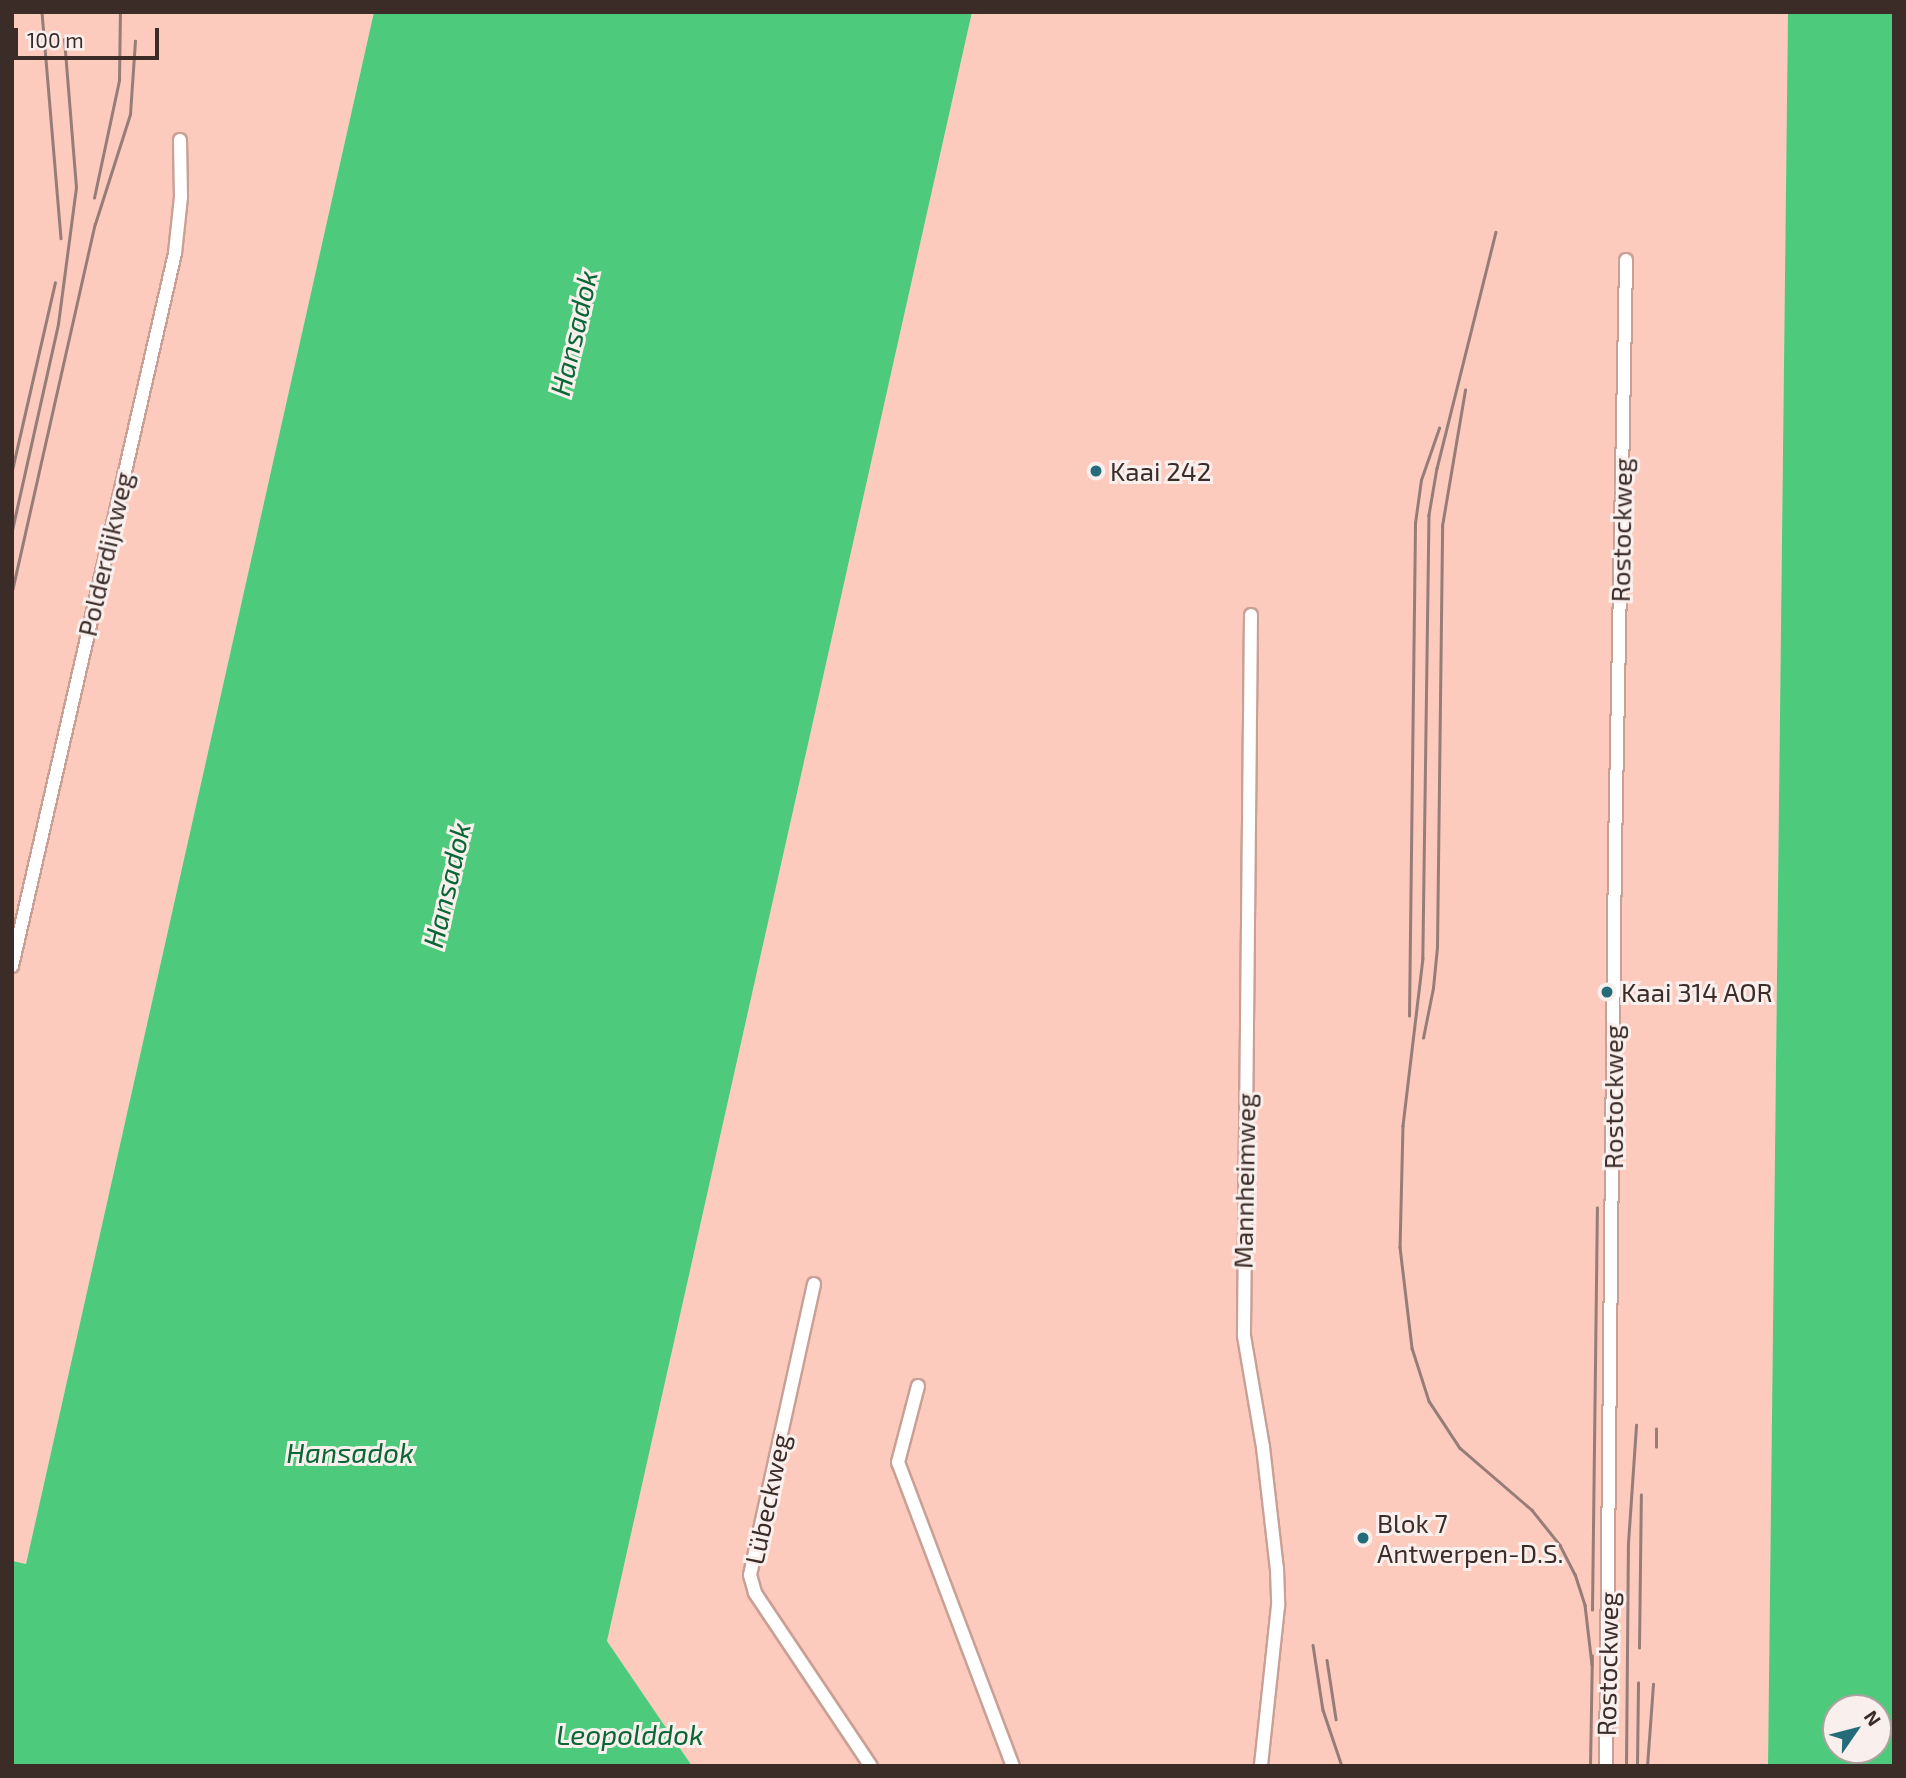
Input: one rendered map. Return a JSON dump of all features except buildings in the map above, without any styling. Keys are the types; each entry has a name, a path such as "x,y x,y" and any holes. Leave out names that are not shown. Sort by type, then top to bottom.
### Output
{"street":[{"name":"Polderdijkweg","path":"12,966 175,253 181,197 180,140"},
{"name":"Rostockweg","path":"1606,1766 1615,837 1626,260"},
{"name":"Mannheimweg","path":"1251,615 1244,1336 1263,1447 1277,1569 1278,1606 1261,1766"},
{"name":"Lübeckweg","path":"814,1284 750,1575 755,1593 871,1766"},
{"path":"918,1386 898,1462 1013,1766"},
{"name":"Mannheimweg","path":"1263,1743 1268,1766"}],"shaded area":[{"path":"12,12 374,12 26,1564 24,1563 12,1594"},
{"path":"972,12 1788,12 1768,1766 692,1766 607,1641"}],"water":[{"name":"Hansadok","path":"374,12 972,12 607,1641 692,1766 12,1766 12,1561 26,1564"},
{"path":"1788,12 1894,12 1894,1766 1768,1766"}],"railway":[{"path":"42,12 61,238"},
{"path":"94,198 119,80 120,12"},
{"path":"12,530 58,324 76,188 64,39"},
{"path":"12,591 95,224 130,114 135,41"},
{"path":"1496,232 1437,468 1429,515 1423,958 1403,1126 1400,1247 1412,1348 1429,1401 1460,1448 1532,1510 1560,1545 1575,1574 1585,1605 1592,1665"},
{"path":"12,470 55,283"},
{"path":"1423,1038 1433,988 1437,947 1442,526 1465,390"},
{"path":"1409,1016 1415,523 1421,480 1439,428"},
{"path":"1592,1610 1597,1208"},
{"path":"1626,1766 1628,1543 1636,1425"},
{"path":"1656,1429 1656,1447"},
{"path":"1639,1648 1641,1495"},
{"path":"1313,1645 1323,1710 1342,1766"},
{"path":"1590,1766 1592,1656"},
{"path":"1327,1660 1336,1719"},
{"path":"1637,1766 1638,1683"},
{"path":"1647,1766 1653,1684"}],"place":[{"name":"Kaai 242","path":"1096,471"},
{"name":"Kaai 314 AOR","path":"1607,992"},
{"name":"Blok 7 Antwerpen-D.S.","path":"1363,1538"}],"water label":[{"name":"Leopolddok","path":"630,1734"}]}
